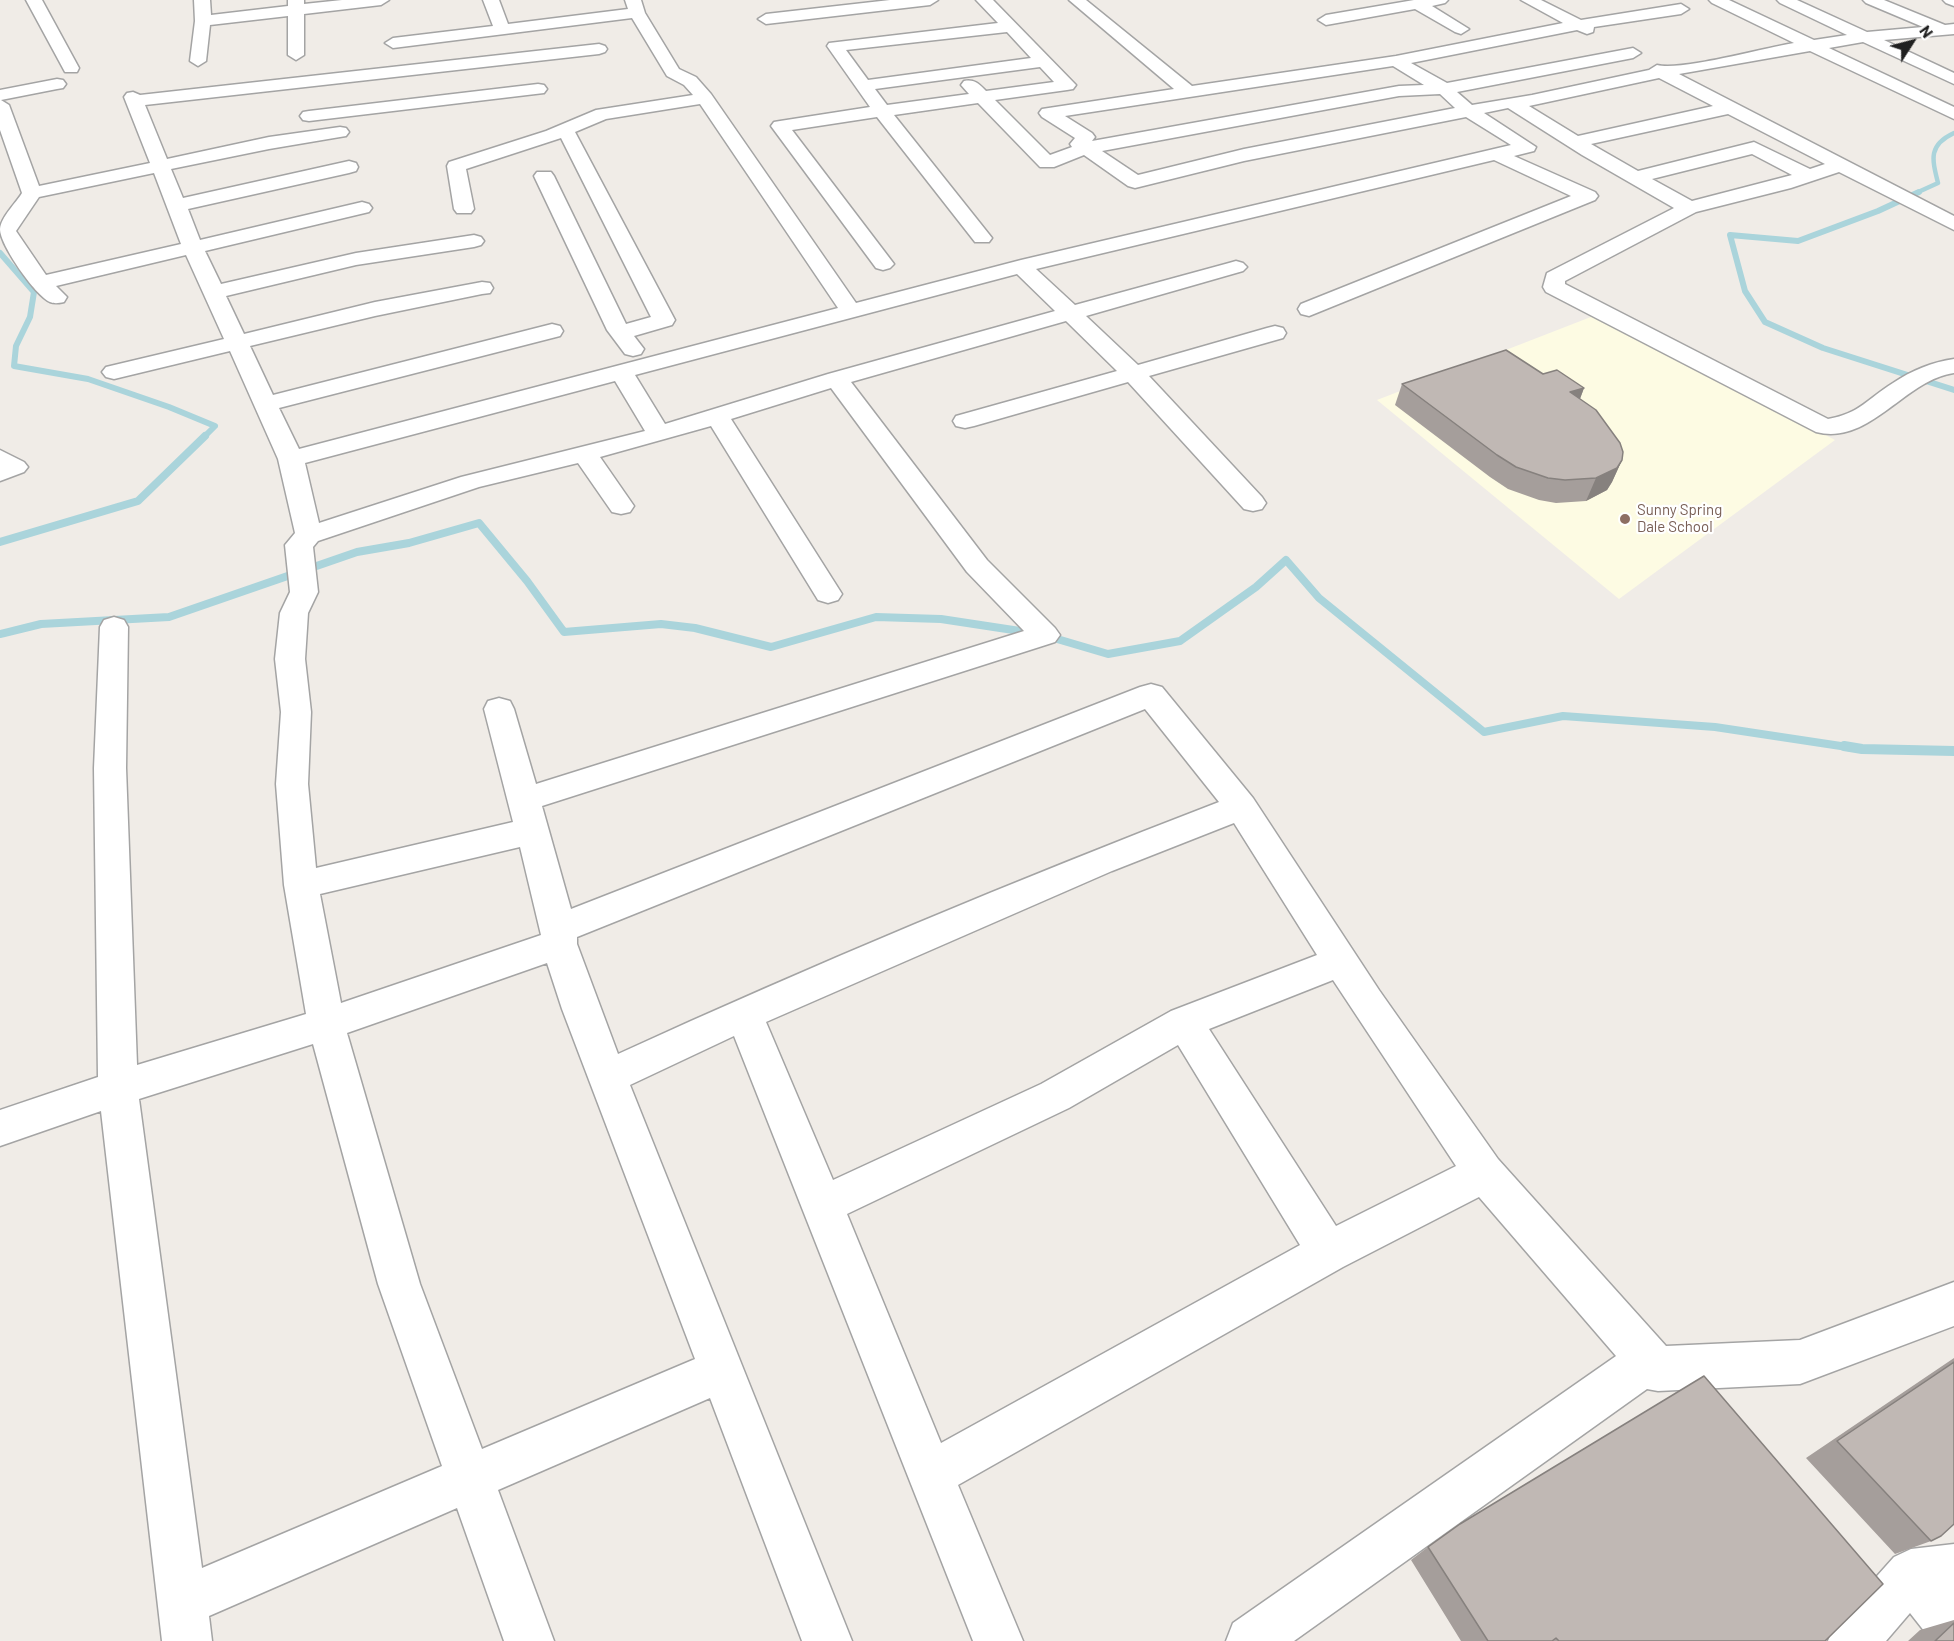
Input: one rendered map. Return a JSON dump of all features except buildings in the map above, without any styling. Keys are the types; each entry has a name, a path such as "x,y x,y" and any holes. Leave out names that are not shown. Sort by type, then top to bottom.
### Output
{"street":[{"path":"34,0 71,68"},
{"path":"198,61 203,21 202,0"},
{"path":"491,0 502,28"},
{"path":"766,19 930,0"},
{"path":"883,264 780,126 1067,85 984,0"},
{"path":"1077,0 1187,91"},
{"path":"1326,20 1440,0"},
{"path":"1717,0 1954,114"},
{"path":"1785,0 1954,79"},
{"path":"1871,0 1951,32"},
{"path":"1417,4 1467,28 1440,33"},
{"path":"1531,4 1553,12 1634,53"},
{"path":"203,21 296,5 388,8 393,43 395,89"},
{"path":"296,5 296,55"},
{"path":"393,43 502,28 526,27 635,7 673,72 690,81 705,98 851,311"},
{"path":"1681,9 1578,25 1396,61 1048,113 1069,124 1086,137 1079,144 1135,182 1244,155 1662,73 1866,37 1951,32"},
{"path":"526,27 538,89 563,118 664,320 620,333"},
{"path":"982,238 882,111 835,46 1010,27"},
{"path":"343,122 360,218 193,246 48,290 6,231 32,193 343,122 395,89 532,57 599,49"},
{"path":"1634,53 1632,57 1954,224"},
{"path":"958,73 1047,163 1086,148 1399,91 1444,88 1634,53"},
{"path":"863,86 1044,61"},
{"path":"291,459 1021,266 1527,147 1469,111 1444,88 1396,61"},
{"path":"0,95 57,84"},
{"path":"529,1641 399,1284 326,1024 301,885 292,784 296,712 290,659 294,613 304,592 304,540 291,459 193,246 134,99 395,89 538,89"},
{"path":"464,209 456,166 563,118 705,98"},
{"path":"1510,102 1689,208"},
{"path":"0,105 4,128 32,193"},
{"path":"1575,142 1729,108"},
{"path":"295,117 343,122"},
{"path":"1636,177 1754,148 1809,176"},
{"path":"1309,309 1588,196 1497,155"},
{"path":"1839,166 1716,203 1689,208 1555,278 1554,287 1825,427 1857,421 1902,387 1947,367"},
{"path":"176,206 350,167"},
{"path":"544,176 620,333 645,365"},
{"path":"214,292 356,259 474,241"},
{"path":"1021,266 1133,374 1253,502"},
{"path":"304,540 470,482 659,434 836,379 1236,267"},
{"path":"114,372 375,309 482,288"},
{"path":"265,404 552,331"},
{"path":"965,421 1275,333"},
{"path":"621,372 659,434"},
{"path":"301,885 528,816 1045,635 977,566 836,379"},
{"path":"717,416 828,594"},
{"path":"585,454 621,507"},
{"path":"0,458 15,467 0,473"},
{"path":"114,627 110,768 118,1088 185,1621 469,1479 721,1370"},
{"path":"0,1128 118,1088 326,1024 559,936 1150,695 1241,807 1341,961 1484,1173 1649,1360 1251,1641"},
{"path":"498,709 581,1009 827,1641"},
{"path":"608,1077 744,1014 1089,867 1241,807"},
{"path":"824,1205 1055,1096 1184,1022 1341,961"},
{"path":"744,1014 824,1205 998,1641"},
{"path":"1184,1022 1328,1252"},
{"path":"930,1475 1328,1252 1484,1173"},
{"path":"1642,1365 1658,1369 1800,1362 1954,1304"},
{"path":"1853,1641 1933,1572 1954,1628"}],"shaded area":[{"name":"Sunny Spring Dale School","path":"1596,315 1835,440 1619,599 1377,400"}],"waterway":[{"path":"1916,193 1938,183 1934,154 1940,142 1954,133"},
{"path":"1919,192 1878,211 1798,241 1730,235 1745,291 1765,322 1823,348 1954,390"},
{"path":"0,253 34,292 30,317 16,346 14,366 88,379 169,407 215,426 205,436"},
{"path":"0,542 138,501 205,436"},
{"path":"0,634 41,624 169,617 357,552 409,543 479,523 527,581 564,632 661,624 695,628 771,647 876,617 941,619 1033,633"},
{"path":"1047,636 1108,654 1180,641 1256,587 1286,560 1319,598 1484,732 1563,716 1715,727 1854,748"},
{"path":"1844,746 1862,749 1954,751"}],"place":[{"name":"Sunny Spring Dale School","path":"1625,519"}]}
